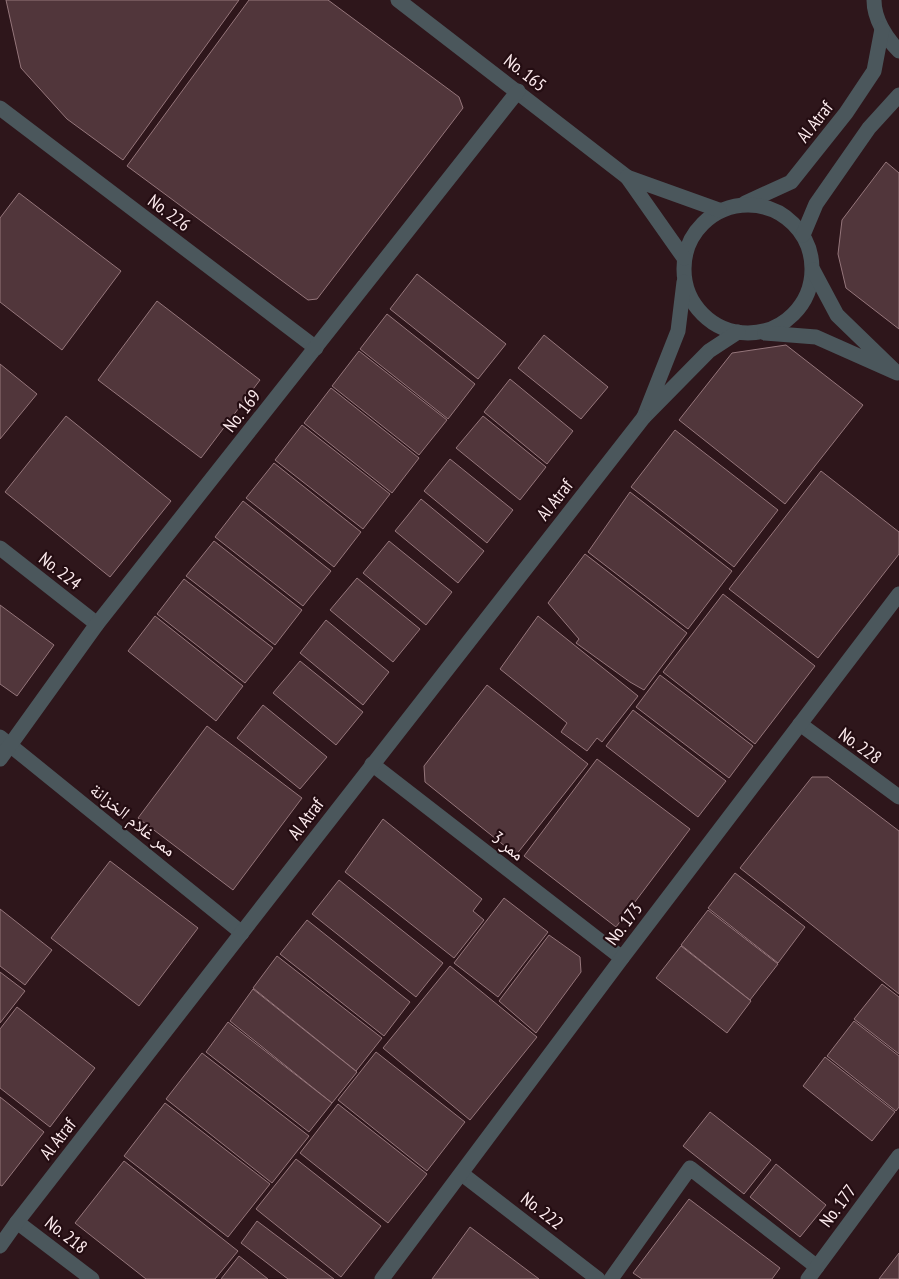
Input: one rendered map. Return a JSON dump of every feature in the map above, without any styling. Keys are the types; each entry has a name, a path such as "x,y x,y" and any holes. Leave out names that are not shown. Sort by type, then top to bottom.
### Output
{"street":[{"name":"No. 165","path":"398,0 628,177"},
{"path":"874,0 882,30 899,51"},
{"name":"Al Atraf","path":"739,206 791,182 846,113 874,71 882,30"},
{"name":"No. 169","path":"0,759 5,741 518,91"},
{"path":"803,235 816,204 869,128 899,95"},
{"name":"No. 226","path":"0,108 316,348"},
{"path":"628,177 719,210"},
{"path":"628,177 684,258"},
{"path":"644,417 678,331 684,278 684,258 690,239 702,222 719,210 739,206 760,205 782,213 798,228 803,235 813,270 838,315 898,374"},
{"path":"759,332 780,325 797,311 809,292 813,270"},
{"path":"684,278 691,298 702,314 719,326 738,332 816,337 898,374"},
{"path":"644,417 710,351 738,332"},
{"name":"Al Atraf","path":"0,1246 372,764 644,417"},
{"name":"No. 224","path":"0,548 97,624"},
{"name":"No. 173","path":"382,1279 622,958 899,594"},
{"name":"No. 228","path":"800,724 899,798"},
{"name":"ممر غلام الخزانة","path":"5,741 242,933"},
{"name":"ممر 3","path":"372,764 622,958"},
{"name":"No. 177","path":"812,1273 899,1156"},
{"path":"611,1279 690,1168 812,1273"},
{"name":"No. 222","path":"462,1174 598,1279"},
{"name":"No. 218","path":"17,1222 92,1279"}],"building":[{"path":"6,0 239,0 123,160 67,119 21,68"},
{"path":"249,0 328,0 459,97 463,108 317,299 308,300 127,166"},
{"path":"886,162 899,173 899,329 846,288 838,254 842,220"},
{"path":"19,193 121,271 62,350 0,302 0,218"},
{"path":"417,274 506,344 478,379 390,309"},
{"path":"157,301 260,380 201,458 98,380"},
{"path":"387,314 475,384 448,419 360,349"},
{"path":"544,335 608,387 581,419 518,368"},
{"path":"786,345 863,405 785,504 679,420 732,353"},
{"path":"359,351 447,420 419,455 332,386"},
{"path":"0,364 37,394 0,439"},
{"path":"510,379 573,431 547,464 484,412"},
{"path":"331,388 419,458 392,493 304,423"},
{"path":"66,416 171,501 110,577 5,492"},
{"path":"483,416 546,467 520,500 456,448"},
{"path":"302,425 390,494 363,529 275,460"},
{"path":"675,430 778,510 734,567 631,487"},
{"path":"450,459 513,510 487,543 424,491"},
{"path":"274,463 361,532 334,567 246,498"},
{"path":"821,471 899,532 899,554 818,658 729,589"},
{"path":"630,492 732,571 688,629 588,552"},
{"path":"421,499 484,551 458,583 395,531"},
{"path":"243,501 331,571 303,606 215,537"},
{"path":"214,541 302,610 275,645 186,576"},
{"path":"389,541 452,592 426,625 363,573"},
{"path":"585,554 687,633 644,690 576,643 579,639 548,603"},
{"path":"357,578 420,629 393,662 330,610"},
{"path":"184,579 273,648 245,683 157,614"},
{"path":"723,594 815,666 755,744 663,672"},
{"path":"0,605 54,645 17,696 0,684"},
{"path":"155,616 243,686 216,721 128,651"},
{"path":"538,616 638,696 602,742 597,738 587,751 561,732 567,723 500,669"},
{"path":"326,620 389,672 363,705 300,653"},
{"path":"300,661 363,712 336,745 273,693"},
{"path":"660,675 753,746 729,778 636,707"},
{"path":"487,685 588,764 516,855 425,782 424,766"},
{"path":"263,705 327,757 300,789 237,738"},
{"path":"633,710 726,781 698,817 606,746"},
{"path":"207,726 302,798 233,890 138,818"},
{"path":"597,759 690,829 616,927 524,856"},
{"path":"812,777 828,777 899,831 899,994 740,868"},
{"path":"383,819 482,899 473,911 484,920 454,958 345,872"},
{"path":"110,861 198,928 139,1006 51,938"},
{"path":"735,873 805,927 778,963 708,908"},
{"path":"339,880 443,963 416,997 312,914"},
{"path":"504,898 548,932 498,997 454,963"},
{"path":"0,909 52,950 25,985 0,966"},
{"path":"708,910 778,964 750,1000 681,945"},
{"path":"307,920 410,1002 384,1036 280,954"},
{"path":"549,935 580,957 581,972 536,1033 499,1001"},
{"path":"681,946 751,1001 727,1033 656,978"},
{"path":"277,956 382,1038 356,1071 253,988"},
{"path":"450,966 537,1037 470,1120 383,1048"},
{"path":"0,972 25,991 0,1023"},
{"path":"882,984 899,997 899,1054 854,1019"},
{"path":"253,989 357,1072 332,1103 230,1021"},
{"path":"17,1007 95,1068 50,1127 0,1088 0,1029"},
{"path":"854,1021 899,1056 899,1107 896,1111 827,1056"},
{"path":"228,1022 332,1103 309,1132 206,1052"},
{"path":"376,1052 465,1122 427,1171 338,1100"},
{"path":"202,1053 309,1136 272,1183 166,1099"},
{"path":"825,1057 895,1112 872,1141 803,1086"},
{"path":"0,1097 44,1132 2,1186 0,1185"},
{"path":"165,1103 270,1184 228,1237 124,1156"},
{"path":"338,1104 427,1174 388,1223 300,1153"},
{"path":"710,1112 771,1160 744,1194 683,1146"},
{"path":"296,1159 381,1226 341,1277 256,1209"},
{"path":"124,1161 238,1251 215,1279 146,1279 75,1223"},
{"path":"776,1164 826,1205 800,1237 750,1197"},
{"path":"689,1199 780,1268 772,1279 642,1279 633,1273"},
{"path":"257,1221 334,1279 288,1279 241,1243"},
{"path":"470,1227 539,1279 432,1279"},
{"path":"899,1253 899,1279 879,1279"},
{"path":"239,1256 268,1279 221,1279"}]}
